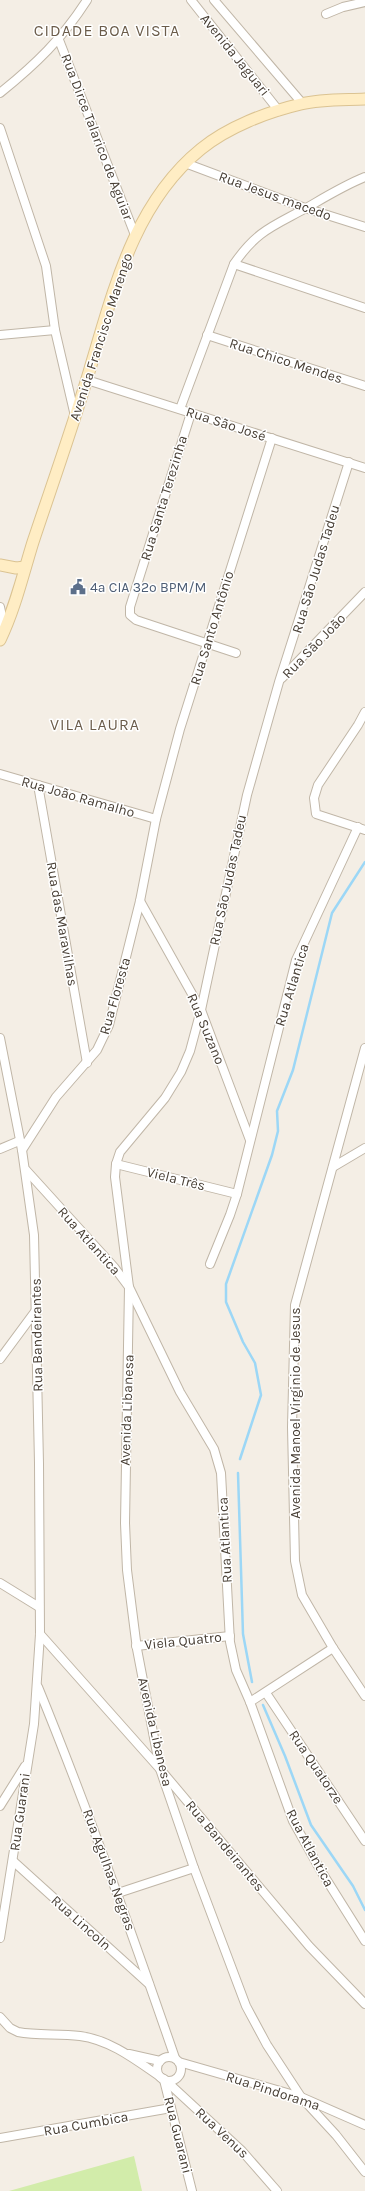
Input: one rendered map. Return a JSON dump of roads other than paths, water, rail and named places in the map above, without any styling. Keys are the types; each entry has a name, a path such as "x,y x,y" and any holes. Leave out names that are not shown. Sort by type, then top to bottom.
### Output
{"main road":[{"name":"Avenida Francisco Marengo","path":"0,640 5,630 87,380 114,287 135,235 155,201 185,163 202,148 229,132 279,111 302,104 365,99"},
{"path":"0,565 16,568 25,567"}],"street":[{"path":"0,93 33,66 59,40 87,0"},
{"name":"Avenida Jaguari","path":"190,0 279,111"},
{"name":"Avenida Jaguari","path":"214,0 302,104"},
{"path":"326,14 343,7 365,2"},
{"name":"Rua Dirce Talarico de Aguiar","path":"59,40 135,235"},
{"path":"0,128 46,266 55,330 75,417"},
{"name":"Rua Jesus macedo","path":"185,163 305,208 365,228"},
{"path":"180,409 234,264 246,246 261,232 365,178"},
{"path":"234,264 365,308"},
{"path":"0,335 55,330"},
{"name":"Rua Chico Mendes","path":"207,335 365,386"},
{"name":"Rua São José","path":"87,380 365,468"},
{"name":"Rua Santa Terezinha","path":"191,413 130,607 130,615 136,620 207,643"},
{"name":"Rua Santo Antônio","path":"156,819 180,729 272,438"},
{"name":"Rua São Judas Tadeu","path":"130,1287 115,1177 116,1164 120,1152 165,1098 181,1072 190,1051 201,1010 247,795 279,682 349,462"},
{"name":"Rua São João","path":"279,682 365,592"},
{"path":"0,607 5,630"},
{"path":"207,643 236,653"},
{"path":"362,828 316,814 314,798 318,785 365,712"},
{"name":"Rua João Ramalho","path":"0,774 156,819"},
{"name":"Rua das Maravilhas","path":"38,785 87,1063"},
{"name":"Rua Floresta","path":"22,1150 56,1096 87,1063 104,1039 109,1025 140,902 156,819"},
{"name":"Rua Atlantica","path":"210,1264 237,1194 296,960 362,828"},
{"name":"Rua Suzano","path":"140,902 201,1010 250,1140"},
{"name":"Rua Bandeirantes","path":"0,1038 18,1140 22,1150 34,1235 37,1309 40,1634 37,1685"},
{"name":"Avenida Manoel Virginio de Jesus","path":"365,1048 295,1305 292,1427 295,1562 299,1584 310,1609 333,1648 365,1696"},
{"path":"0,1148 18,1140"},
{"path":"333,1167 365,1148"},
{"name":"Viela Três","path":"116,1164 237,1194"},
{"name":"Rua Atlantica","path":"25,1170 114,1267 130,1287 180,1392 214,1449 219,1463 230,1636 236,1670 250,1702 293,1821 321,1871 365,1941"},
{"name":"Avenida Libanesa","path":"130,1287 125,1523 127,1570 136,1646 160,1769 194,1868 246,2006 267,2045 300,2098 336,2135 365,2172"},
{"path":"0,1359 37,1309"},
{"path":"0,1583 39,1607"},
{"name":"Rua Bandeirantes","path":"40,1634 160,1769 309,1946 365,2004"},
{"name":"Viela Quatro","path":"136,1646 230,1636"},
{"path":"250,1702 333,1648"},
{"name":"Rua Guarani","path":"0,1938 34,1724 37,1685"},
{"name":"Rua Agulhas Negras","path":"37,1685 72,1769 177,2060"},
{"name":"Rua Quatorze","path":"266,1693 365,1841"},
{"path":"0,1806 28,1762"},
{"name":"Rua Lincoln","path":"13,1861 150,1984"},
{"path":"118,1893 194,1868"},
{"name":"Rua Guarani","path":"0,2017 10,2028 18,2032 91,2038 122,2052 163,2079 192,2191"},
{"name":"Rua Guarani","path":"122,2052 160,2061"},
{"path":"167,2057 177,2060 181,2067 180,2075 173,2080 163,2079 158,2072 160,2061 167,2057"},
{"name":"Rua Pindorama","path":"177,2060 300,2098 365,2124"},
{"name":"Rua Venus","path":"163,2079 242,2151 277,2191"},
{"name":"Rua Cumbica","path":"0,2138 171,2108"}],"waterway":[{"path":"240,1459 261,1395 255,1363 243,1342 226,1302 226,1284 272,1155 278,1131 277,1111 293,1070 332,913 365,862"},
{"path":"238,1473 243,1634 252,1682"},
{"path":"263,1705 285,1756 311,1825 353,1886 365,1910"}],"place":[{"name":"4ª CIA 32º BPM/M","path":"78,587"}],"district":[{"name":"CIDADE BOA VISTA","path":"107,30"},
{"name":"VILA LAURA","path":"95,724"}]}
